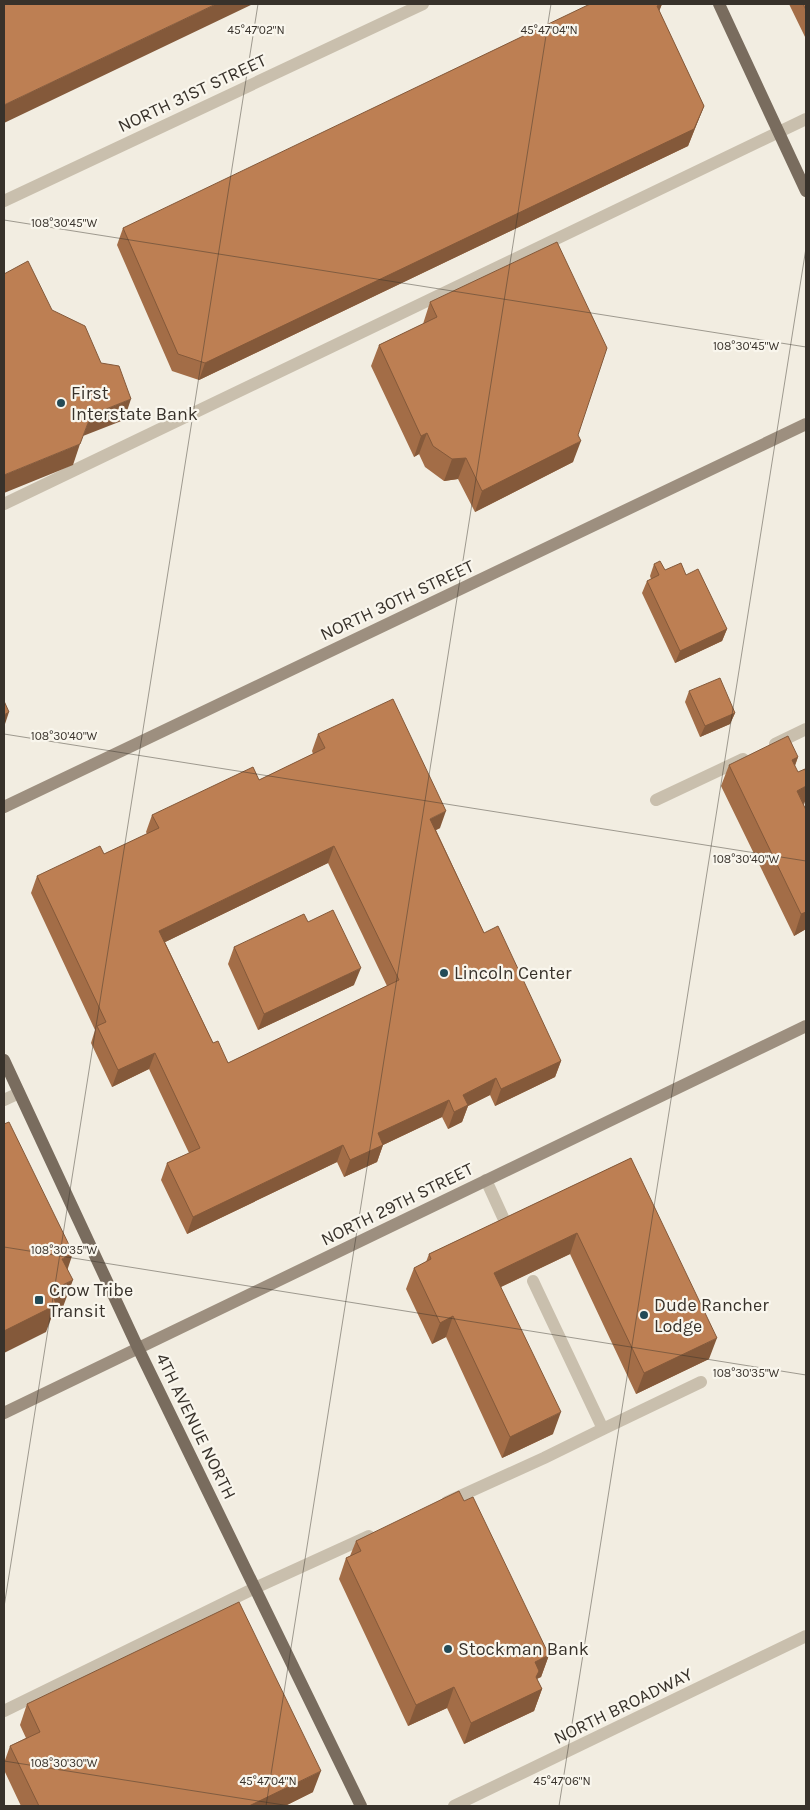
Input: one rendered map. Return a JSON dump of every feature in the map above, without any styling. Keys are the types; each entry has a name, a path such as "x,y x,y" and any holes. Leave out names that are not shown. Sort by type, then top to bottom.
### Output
{"main road":[{"path":"719,4 806,191"},
{"name":"4TH AVENUE NORTH","path":"4,1060 138,1348 361,1806"}],"street":[{"name":"NORTH 31ST STREET","path":"4,201 423,4"},
{"path":"4,504 806,119"},
{"name":"NORTH 30TH STREET","path":"4,807 806,424"},
{"path":"656,800 806,729"},
{"name":"NORTH 29TH STREET","path":"4,1413 806,1026"},
{"path":"4,1100 19,1093"},
{"path":"486,1180 506,1224"},
{"path":"533,1281 603,1429"},
{"path":"438,1506 544,1458 701,1382"},
{"path":"4,1710 255,1588 378,1532"},
{"name":"NORTH BROADWAY","path":"454,1806 806,1636"}],"building":[{"path":"4,4 216,4 4,105"},
{"path":"590,4 660,4 657,6 704,106 694,129 205,363 178,354 123,228"},
{"path":"557,242 607,348 578,435 581,441 482,491 466,458 452,459 433,446 427,433 421,436 379,345 437,317 430,302"},
{"name":"First Interstate Bank","path":"28,261 52,310 85,326 101,363 119,366 131,399 91,415 80,444 4,475 4,274"},
{"path":"660,561 665,570 681,563 686,575 698,569 727,629 680,651 647,581 659,575 654,564"},
{"path":"720,678 735,713 705,726 689,691"},
{"name":"Lincoln Center","path":"393,699 446,811 430,819 484,933 498,926 561,1061 501,1089 496,1078 463,1095 468,1105 454,1112 449,1100 378,1133 383,1145 350,1160 343,1145 193,1217 167,1163 200,1148 155,1053 118,1070 97,1026 106,1022 37,876 100,846 104,854 159,828 152,815 253,767 259,780 325,748 318,734","holes":["334,846 399,980 228,1063 218,1041 213,1043 159,931"]},
{"path":"4,701 9,712 4,715"},
{"path":"788,736 798,757 792,760 798,772 805,769 806,773 806,786 797,791 806,810 806,912 801,914 729,765"},
{"path":"333,910 361,968 264,1014 234,947 304,914 308,922"},
{"path":"9,1122 73,1253 62,1259 73,1280 52,1290 56,1305 4,1331 4,1124"},
{"name":"Dude Rancher Lodge","path":"631,1158 717,1338 644,1373 577,1233 494,1273 561,1412 510,1437 453,1316 440,1323 414,1268 431,1259 429,1254"},
{"path":"459,1491 464,1501 473,1497 549,1655 535,1662 539,1671 536,1677 542,1689 471,1723 454,1687 416,1705 346,1558 361,1551 356,1541"},
{"path":"239,1602 321,1771 249,1806 39,1806 10,1746 40,1732 27,1704"}],"place":[{"name":"First Interstate Bank","path":"61,403"},
{"name":"Lincoln Center","path":"444,973"},
{"name":"Crow Tribe Transit","path":"39,1300"},
{"name":"Dude Rancher Lodge","path":"644,1315"},
{"name":"Stockman Bank","path":"448,1649"}]}
